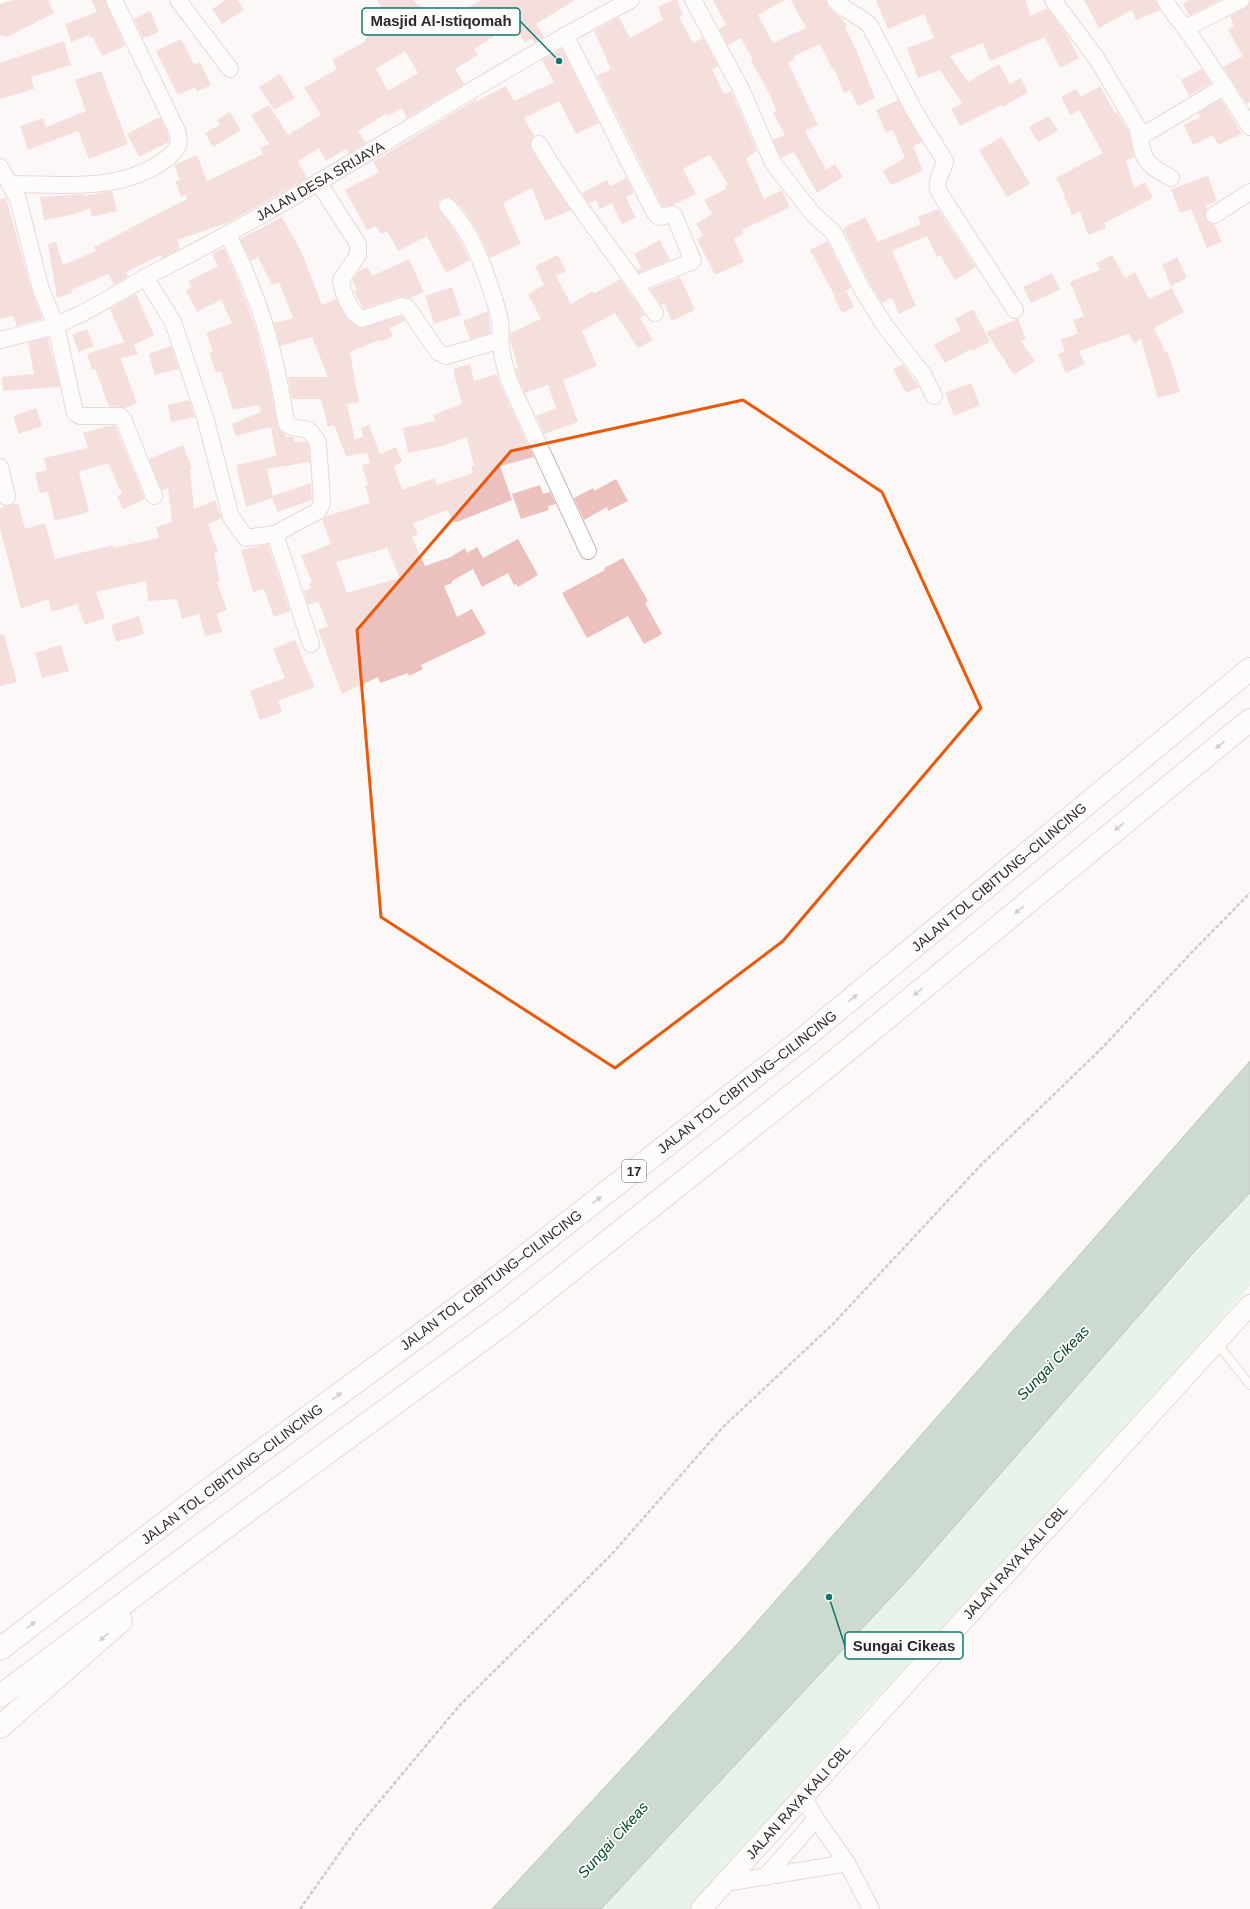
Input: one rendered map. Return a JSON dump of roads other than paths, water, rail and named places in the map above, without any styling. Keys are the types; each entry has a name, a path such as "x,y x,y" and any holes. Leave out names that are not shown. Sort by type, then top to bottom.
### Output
{"highway":[{"name":"JALAN TOL CIBITUNG–CILINCING","path":"0,1649 202,1495 484,1288 804,1038 1250,669"},
{"path":"0,1696 249,1510 515,1315 826,1068 1250,720"},
{"path":"0,1727 249,1510"}],"street":[{"path":"9,184 107,184 132,177 163,161 178,147 180,138 177,131 114,0"},
{"path":"178,0 230,69"},
{"name":"JALAN DESA SRIJAYA","path":"0,340 56,326 145,277 228,235 363,157 474,87 565,35 631,0"},
{"path":"694,0 741,90 773,163 812,214 834,233 862,289 877,314 923,374 934,396"},
{"path":"836,0 845,10 866,21 870,26 916,114 945,161 944,168 936,182 938,192 1015,310"},
{"path":"1053,0 1097,59 1138,131 1141,147 1147,164 1171,178"},
{"path":"1165,0 1174,17 1186,28 1225,86 1250,127"},
{"path":"1186,28 1241,0"},
{"path":"565,35 655,213 659,217 672,214 674,215 693,261 636,284"},
{"path":"1138,131 1142,134 1148,132 1225,86"},
{"path":"539,144 596,232 636,284 655,313"},
{"path":"0,167 18,199 41,290 56,326 76,413 80,416 120,416 123,419 154,496"},
{"path":"318,182 358,244 358,255 340,280 341,286 352,309 359,318 365,319 402,306 407,307 438,352 446,356 500,340"},
{"path":"1214,215 1250,192"},
{"path":"447,206 457,216 471,238 483,263 498,311 503,360 510,382 588,551"},
{"path":"145,277 173,322 205,417 231,517 246,538 275,534 318,511 322,503 318,442 309,430 292,427 286,423 281,384 269,334 246,272 228,235"},
{"path":"0,467 7,497"},
{"path":"275,534 311,644"},
{"name":"JALAN RAYA KALI CBL","path":"701,1909 1250,1304"},
{"path":"803,1797 816,1819 847,1863 871,1909"},
{"path":"765,1878 816,1819"},
{"path":"726,1883 765,1878 847,1863"}],"lane":[{"path":"1215,1342 1250,1385"}],"water":[{"path":"1250,1061 1250,1193 1190,1257 911,1576 601,1909 492,1909 741,1640"}],"place":[{"name":"Masjid Al-Istiqomah","path":"559,61"},
{"name":"Sungai Cikeas","path":"829,1597"}]}
